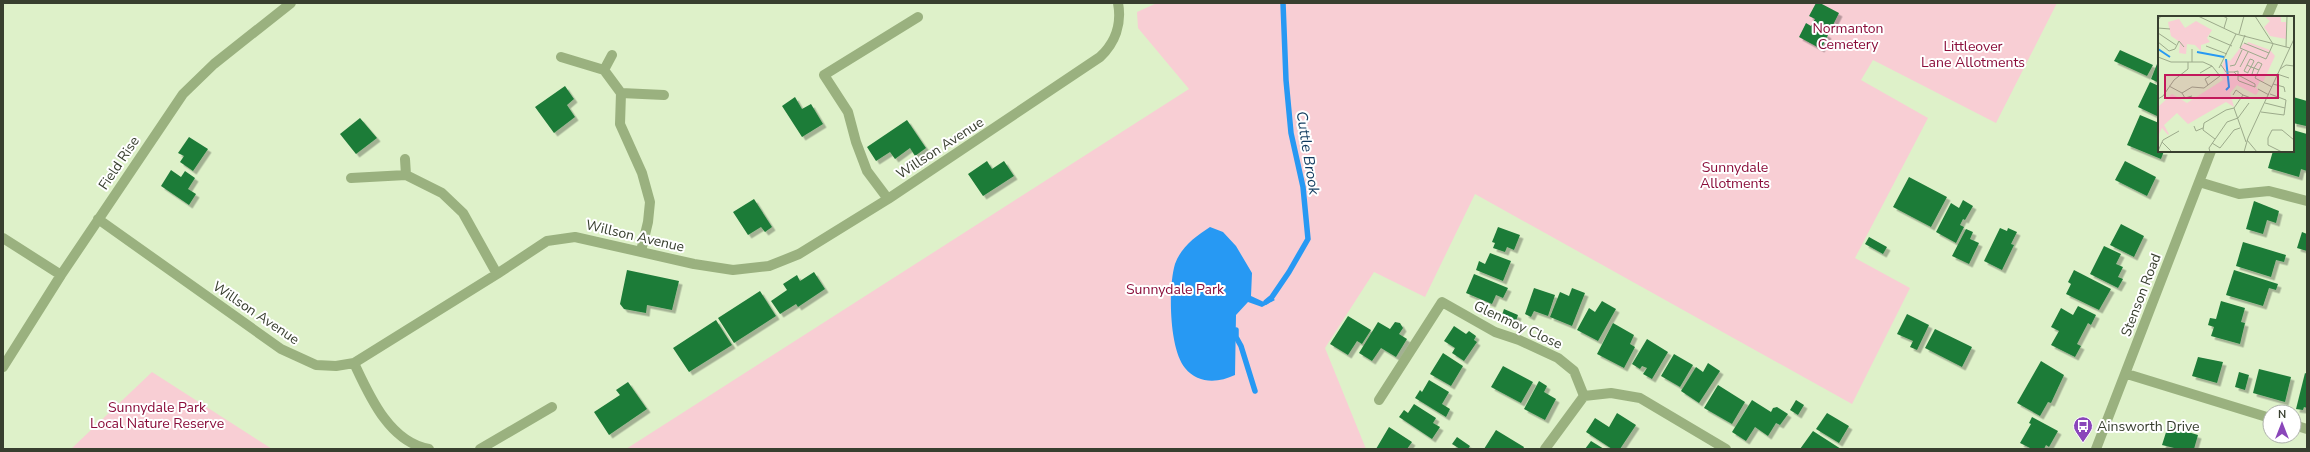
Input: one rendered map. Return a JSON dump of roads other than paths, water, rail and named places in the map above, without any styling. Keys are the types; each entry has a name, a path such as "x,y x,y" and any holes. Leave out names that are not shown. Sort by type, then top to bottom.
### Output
{"street":[{"name":"Field Rise","path":"3,367 61,275 183,94 214,64 291,3"},
{"name":"Willson Avenue","path":"98,219 281,349 316,365 336,366 354,363 547,241 575,237 694,264 733,270 769,266 799,254 888,199 1100,57 1110,47 1116,34 1120,16 1118,3"},
{"path":"2268,16 2274,3"},
{"path":"888,199 867,171 856,142 848,112 824,75 918,17"},
{"path":"604,70 612,55"},
{"path":"561,57 604,70 621,93 620,124 642,174 650,202 648,222 641,251"},
{"path":"621,93 664,96"},
{"name":"Stenson Road","path":"2096,449 2127,374 2211,152"},
{"path":"405,159 406,175"},
{"path":"351,178 406,175 442,193 463,213 497,274"},
{"path":"2199,182 2239,194 2269,191 2307,201"},
{"path":"3,238 61,275"},
{"name":"Glenmoy Close","path":"1379,400 1442,302 1495,332 1519,340 1558,358 1574,370 1584,396"},
{"path":"354,363 370,396 392,430 422,448 429,449"},
{"path":"2127,374 2262,416"},
{"path":"1545,449 1584,396 1611,393 1640,398 1726,449"},
{"path":"480,449 552,407"}],"water":[{"path":"1210,227 1223,232 1236,246 1252,273 1251,296 1264,302 1270,296 1275,300 1262,307 1248,302 1236,315 1235,375 1215,381 1196,377 1185,368 1176,347 1171,318 1171,287 1175,264 1185,247 1194,238"}],"waterway":[{"name":"Cuttle Brook","path":"1266,302 1272,297 1289,272 1308,239 1303,187 1291,133 1286,80 1283,3"},
{"name":"Cuttle Brook","path":"1236,330 1236,337 1241,346 1255,391"}],"place":[{"name":"Ainsworth Drive","path":"2083,443"}],"park label":[{"name":"Normanton Cemetery","path":"1848,36"},
{"name":"Littleover Lane Allotments","path":"1973,54"},
{"name":"Sunnydale Allotments","path":"1735,176"},
{"name":"Sunnydale Park","path":"1175,289"},
{"name":"Sunnydale Park Local Nature Reserve","path":"157,416"}]}
